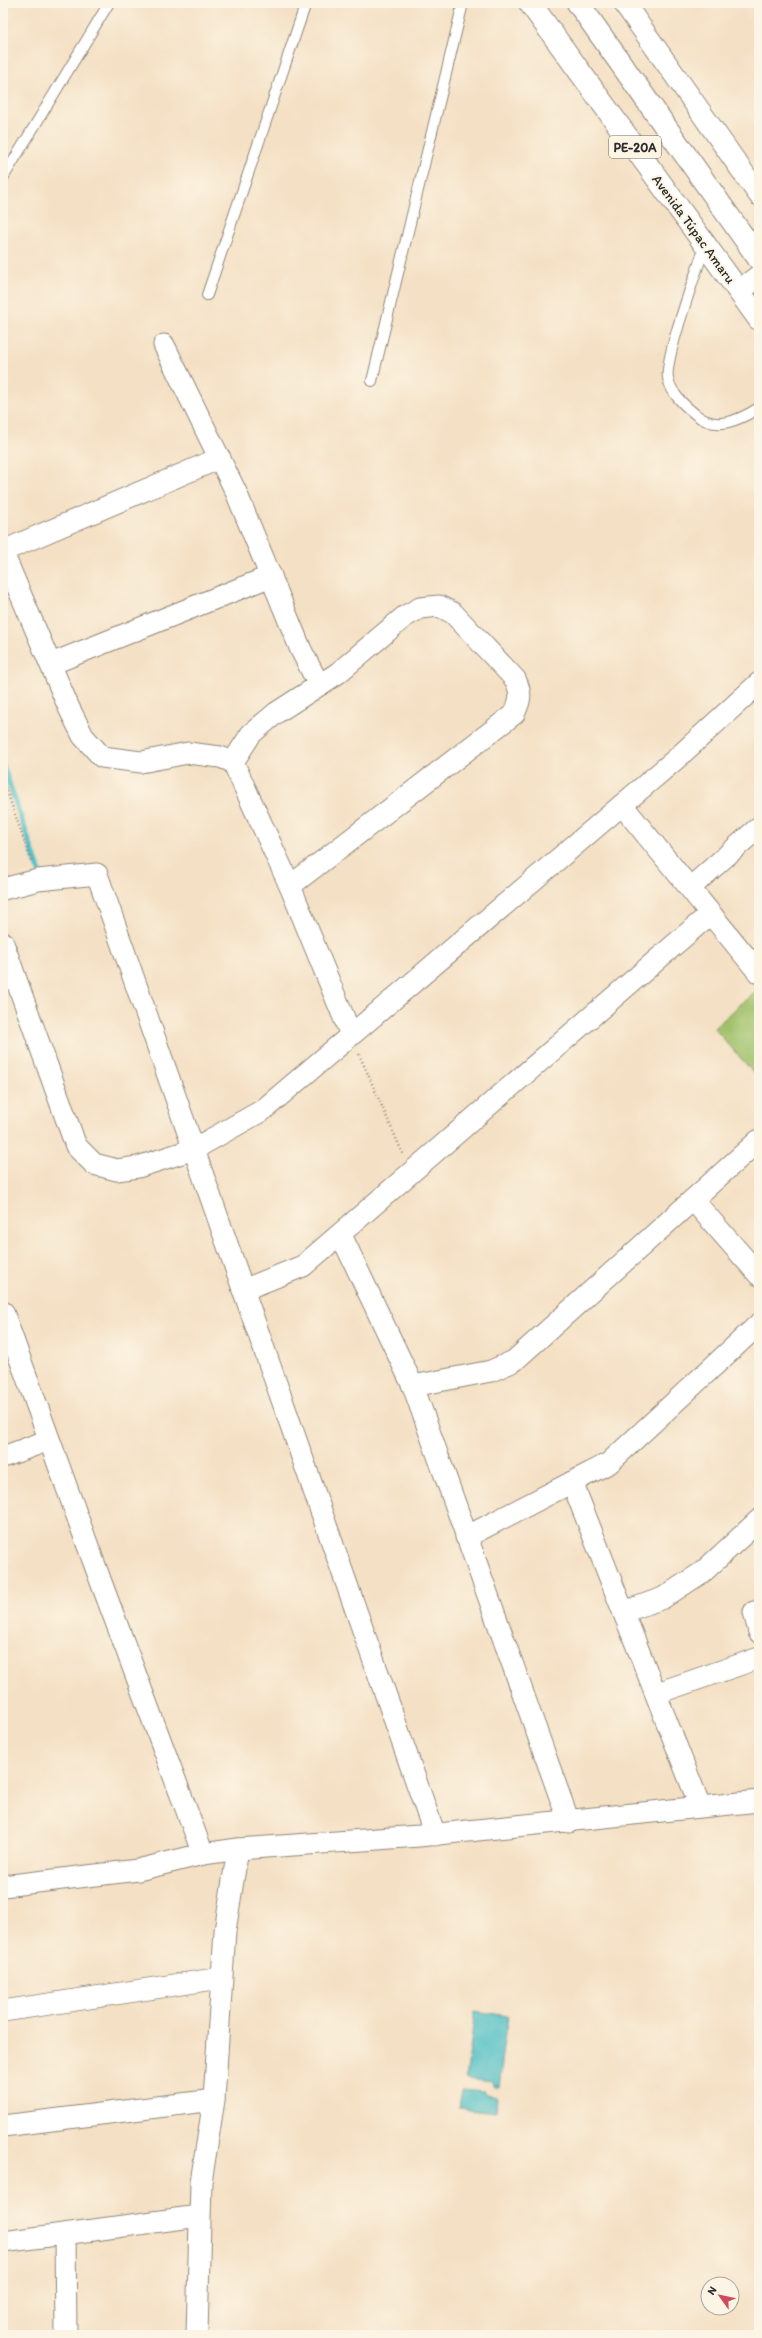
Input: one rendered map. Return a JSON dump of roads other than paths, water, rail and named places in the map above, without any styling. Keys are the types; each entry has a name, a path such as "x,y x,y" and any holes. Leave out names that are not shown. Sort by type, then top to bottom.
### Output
{"main road":[{"name":"Avenida Túpac Amaru","path":"530,3 759,319"},
{"name":"PE-20A","path":"578,3 759,260"},
{"path":"739,291 759,276"}],"street":[{"path":"624,3 759,195"},
{"path":"164,345 220,458 301,650 319,685"},
{"path":"220,458 3,552 10,591 51,664 83,736 102,757 141,762 188,753 220,757 234,762 290,886 350,1035"},
{"path":"51,664 270,576"},
{"path":"234,762 250,734 276,713 338,673 404,617 420,608 439,606 453,613 515,679 520,690 520,702 514,714 290,886"},
{"path":"3,943 76,1146 94,1164 116,1170 138,1167 194,1149 263,1110 676,759 759,683"},
{"path":"622,805 759,974"},
{"path":"690,888 759,827"},
{"path":"3,889 38,880 97,874 435,1835"},
{"path":"243,1290 303,1266 341,1235 710,914"},
{"path":"413,1386 491,1371 514,1361 759,1140"},
{"path":"693,1200 759,1275"},
{"path":"341,1235 413,1386 569,1822"},
{"path":"3,1312 49,1440 204,1854"},
{"path":"466,1537 609,1463 759,1324"},
{"path":"3,1457 49,1440"},
{"path":"572,1482 700,1806"},
{"path":"632,1608 663,1598 704,1571 759,1520"},
{"path":"759,1611 754,1612 759,1632"},
{"path":"666,1690 759,1658"},
{"path":"3,1886 138,1870 204,1854 238,1849 435,1835 759,1801"},
{"path":"196,2335 201,2182 214,2100 225,1931 238,1849"},
{"path":"3,2011 221,1978"},
{"path":"3,2126 214,2100"},
{"path":"3,2242 199,2216"},
{"path":"65,2234 66,2335"}],"lane":[{"path":"3,178 109,3"},
{"path":"207,295 306,3"},
{"path":"372,381 463,3"},
{"path":"706,244 670,357 668,378 679,400 697,416 716,424 726,424 759,408"}],"water":[{"path":"475,2011 508,2016 499,2087 493,2087 492,2082 466,2079"},
{"path":"462,2090 484,2092 487,2095 497,2097 496,2112 459,2108"}],"waterway":[{"path":"3,766 41,876"}]}
